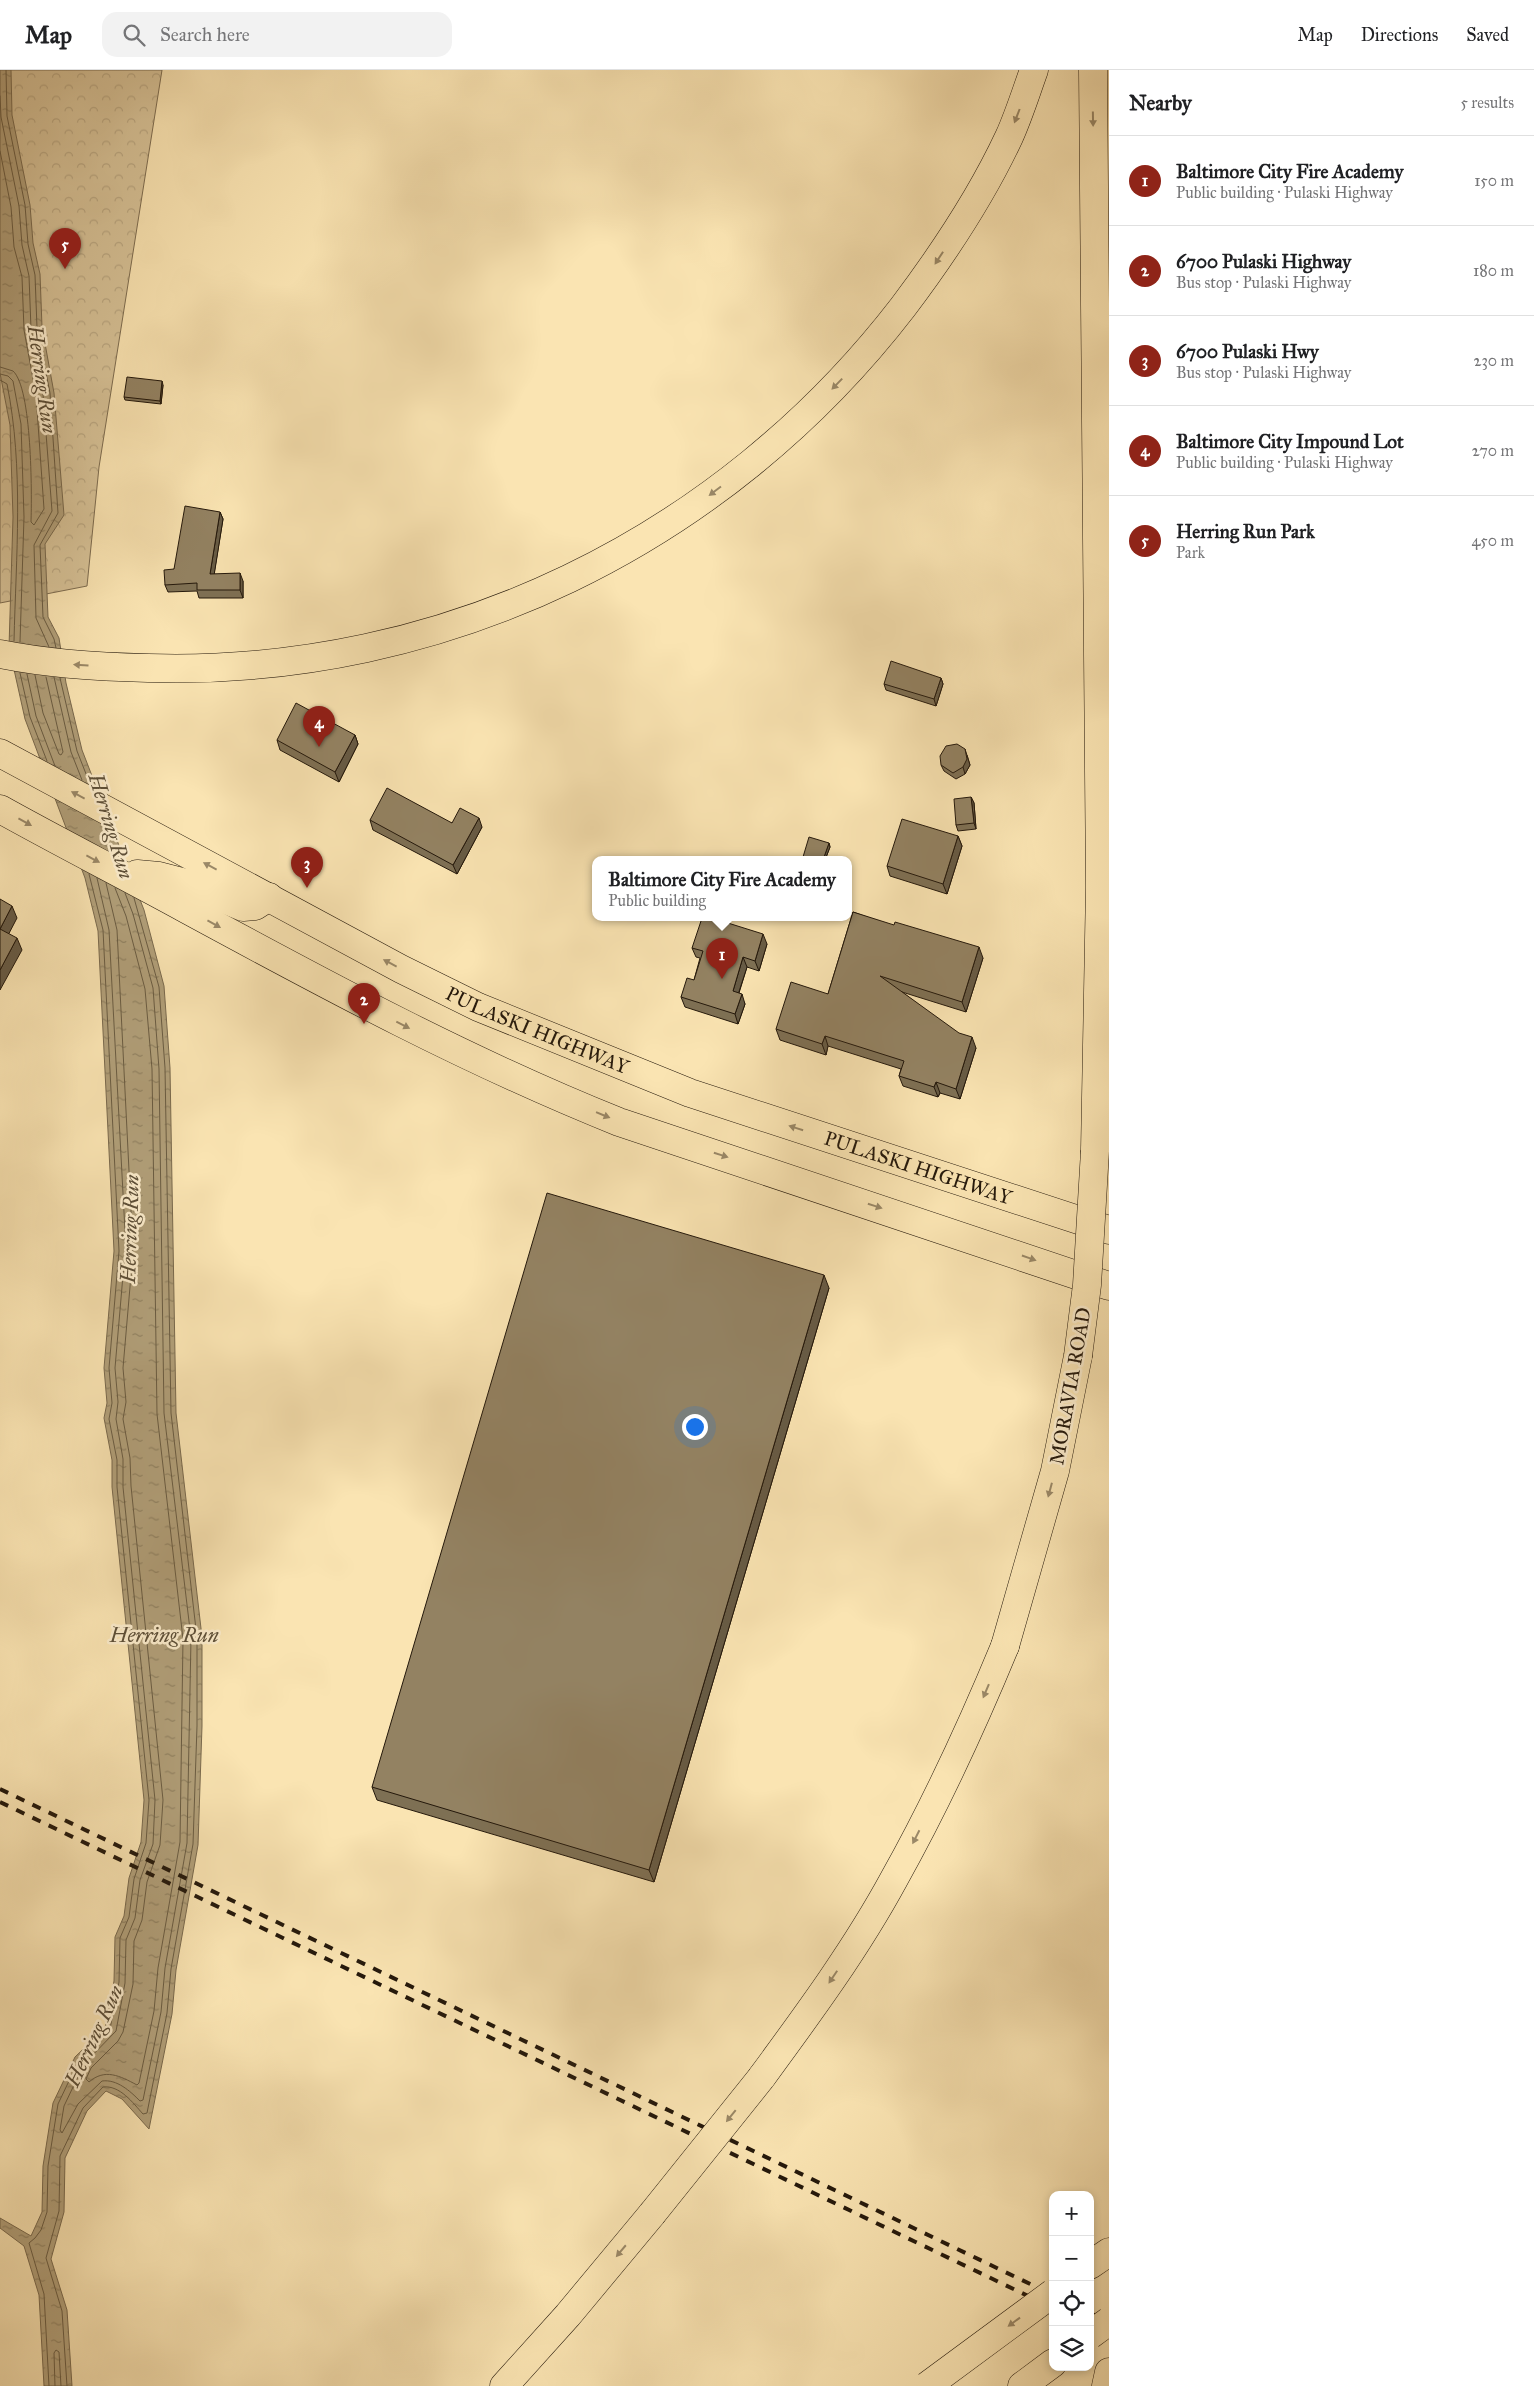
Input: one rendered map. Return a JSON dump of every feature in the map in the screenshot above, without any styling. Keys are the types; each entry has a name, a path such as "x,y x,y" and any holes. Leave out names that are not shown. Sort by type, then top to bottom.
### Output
{"main road":[{"path":"0,654 74,665 129,668 238,668 342,654 408,638 477,617 538,594 620,552 697,505 742,472 790,430 838,383 890,324 930,272 977,199 1009,136 1034,70"},
{"name":"MORAVIA ROAD","path":"504,2386 568,2315 761,2078 811,2011 894,1880 974,1721 1005,1646 1055,1470 1078,1356 1087,1285 1095,1151 1100,887 1093,70"},
{"name":"PULASKI HIGHWAY","path":"0,753 401,969 478,1007 690,1093 1109,1230"},
{"path":"0,809 395,1021 558,1098 619,1122 1109,1286"},
{"path":"120,873 159,876 186,883 243,907 255,906 269,897"},
{"path":"1094,2262 1109,2252"},
{"path":"927,2386 1049,2296"},
{"path":"1094,2332 1109,2321"},
{"path":"1094,2338 1109,2330"},
{"path":"1022,2386 1049,2366"},
{"path":"1106,2386 1109,2372"}],"green space":[{"path":"0,70 162,70 99,467 87,586 0,603"}],"water":[{"name":"Herring Run","path":"0,70 11,70 12,115 30,205 33,243 40,274 42,327 54,393 64,515 45,544 48,617 59,638 66,683 82,750 144,910 164,986 170,1068 176,1413 202,1637 202,1726 198,1845 176,1970 172,2014 149,2129 122,2099 106,2091 87,2111 65,2158 64,2212 51,2259 67,2310 72,2386 44,2386 39,2295 24,2246 0,2228 0,2218 31,2236 42,2212 43,2166 53,2103 75,2057 105,2028 114,1981 115,1937 124,1916 129,1878 141,1842 144,1800 112,1487 112,1460 104,1418 107,1403 104,1368 114,1251 98,931 85,878 25,719 9,647 13,517 10,425 0,373"}],"building":[{"path":"127,377 162,381 160,401 124,397"},
{"path":"185,506 220,512 210,574 240,573 240,590 197,590 197,583 165,585 164,570 174,569"},
{"path":"891,661 941,678 934,699 884,684"},
{"path":"296,703 355,735 335,772 277,740"},
{"path":"957,744 965,749 967,759 963,767 953,773 941,765 940,756 946,746"},
{"path":"387,788 452,823 460,808 479,818 453,865 370,820"},
{"path":"971,797 974,823 956,825 954,799"},
{"path":"902,819 958,836 943,884 887,866"},
{"path":"809,837 829,843 824,856 803,856"},
{"path":"0,899 12,906 0,929"},
{"path":"853,912 894,925 895,922 979,947 962,1002 880,976 959,1033 972,1037 956,1089 936,1082 934,1087 899,1076 904,1061 825,1036 822,1044 776,1029 791,982 828,994 850,921 852,921"},
{"path":"701,921 722,921 763,934 755,961 743,957 733,991 742,994 735,1014 681,997 687,978 694,980 703,951 692,948"},
{"path":"0,929 17,938 0,970"},
{"path":"547,1193 824,1275 649,1870 372,1787"}],"railway":[{"path":"0,1789 1049,2293"},
{"path":"0,1802 1049,2306"},
{"path":"1094,2315 1109,2322"},
{"path":"1094,2328 1109,2335"}],"place":[{"name":"Herring Run Park","path":"65,269"},
{"name":"Baltimore City Impound Lot","path":"319,747"},
{"name":"6700 Pulaski Hwy","path":"307,888"},
{"name":"Baltimore City Fire Academy","path":"722,979"},
{"name":"6700 Pulaski Highway","path":"364,1024"}]}
